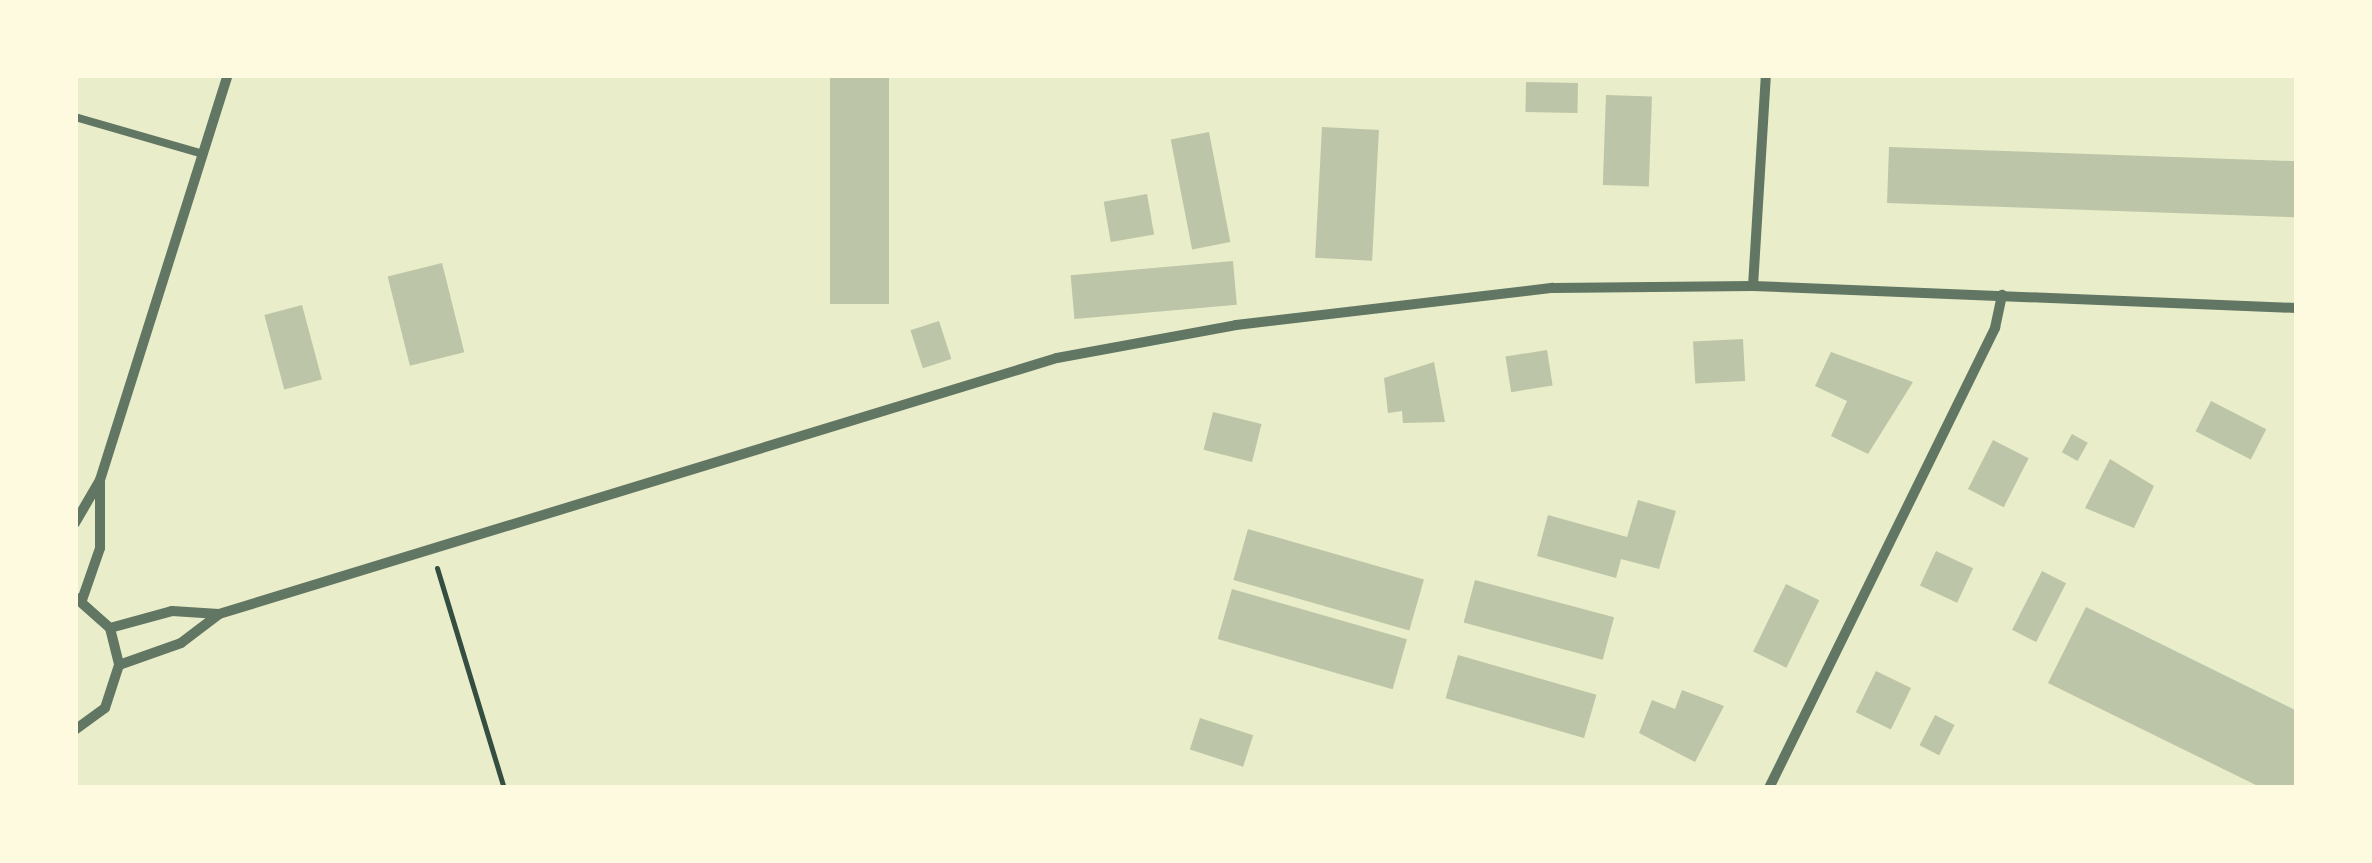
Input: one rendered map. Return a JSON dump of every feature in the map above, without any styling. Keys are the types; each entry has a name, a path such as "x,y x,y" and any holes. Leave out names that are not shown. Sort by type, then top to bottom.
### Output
{"street":[{"path":"75,523 100,480 228,75"},
{"path":"1753,286 1766,75"},
{"path":"110,628 172,611 219,614 1057,358 1236,324 1553,288 1753,286 2297,308"},
{"path":"1769,788 1995,328 2002,295"},
{"path":"75,730 105,708 119,665 110,628 79,599 100,548 100,480"},
{"path":"119,665 182,644 219,614"}],"lane":[{"path":"75,117 204,154"}],"path":[{"path":"437,568 504,788"}],"building":[{"path":"830,75 889,75 889,304 830,304"},
{"path":"1526,82 1578,83 1577,113 1525,112"},
{"path":"1606,95 1652,97 1649,187 1603,185"},
{"path":"1322,127 1379,130 1372,261 1315,258"},
{"path":"1209,132 1230,242 1192,249 1171,139"},
{"path":"1889,147 2297,161 2295,217 1887,203"},
{"path":"1147,194 1154,234 1111,242 1104,202"},
{"path":"1233,261 1237,305 1074,319 1071,275"},
{"path":"442,263 464,352 410,366 388,277"},
{"path":"302,305 322,379 284,389 264,315"},
{"path":"939,321 951,359 923,368 910,330"},
{"path":"1743,339 1745,381 1695,384 1693,342"},
{"path":"1547,350 1553,386 1511,392 1506,357"},
{"path":"1831,352 1913,382 1868,454 1831,436 1847,401 1815,386"},
{"path":"1434,362 1445,422 1403,423 1402,411 1388,413 1384,378"},
{"path":"2211,401 2266,429 2251,459 2196,431"},
{"path":"1213,412 1262,424 1252,462 1204,450"},
{"path":"2072,434 2088,443 2078,461 2062,452"},
{"path":"1993,440 2029,458 2004,507 1968,489"},
{"path":"2110,459 2154,486 2134,528 2085,508"},
{"path":"1638,500 1676,511 1659,569 1621,559 1616,578 1537,556 1548,515 1627,537"},
{"path":"1248,529 1424,579 1409,630 1233,580"},
{"path":"1936,551 1973,568 1957,603 1920,585"},
{"path":"2042,571 2066,583 2036,642 2012,630"},
{"path":"1475,580 1614,617 1603,660 1464,623"},
{"path":"1786,584 1819,600 1786,668 1753,651"},
{"path":"1232,589 1407,639 1393,689 1218,639"},
{"path":"2086,607 2297,711 2297,788 2262,788 2048,683"},
{"path":"1458,655 1596,695 1584,738 1446,698"},
{"path":"1876,671 1911,688 1891,729 1856,712"},
{"path":"1682,690 1724,706 1695,762 1639,733 1652,700 1675,709"},
{"path":"1935,715 1955,725 1939,755 1920,745"},
{"path":"1200,718 1253,735 1243,767 1190,749"}]}
